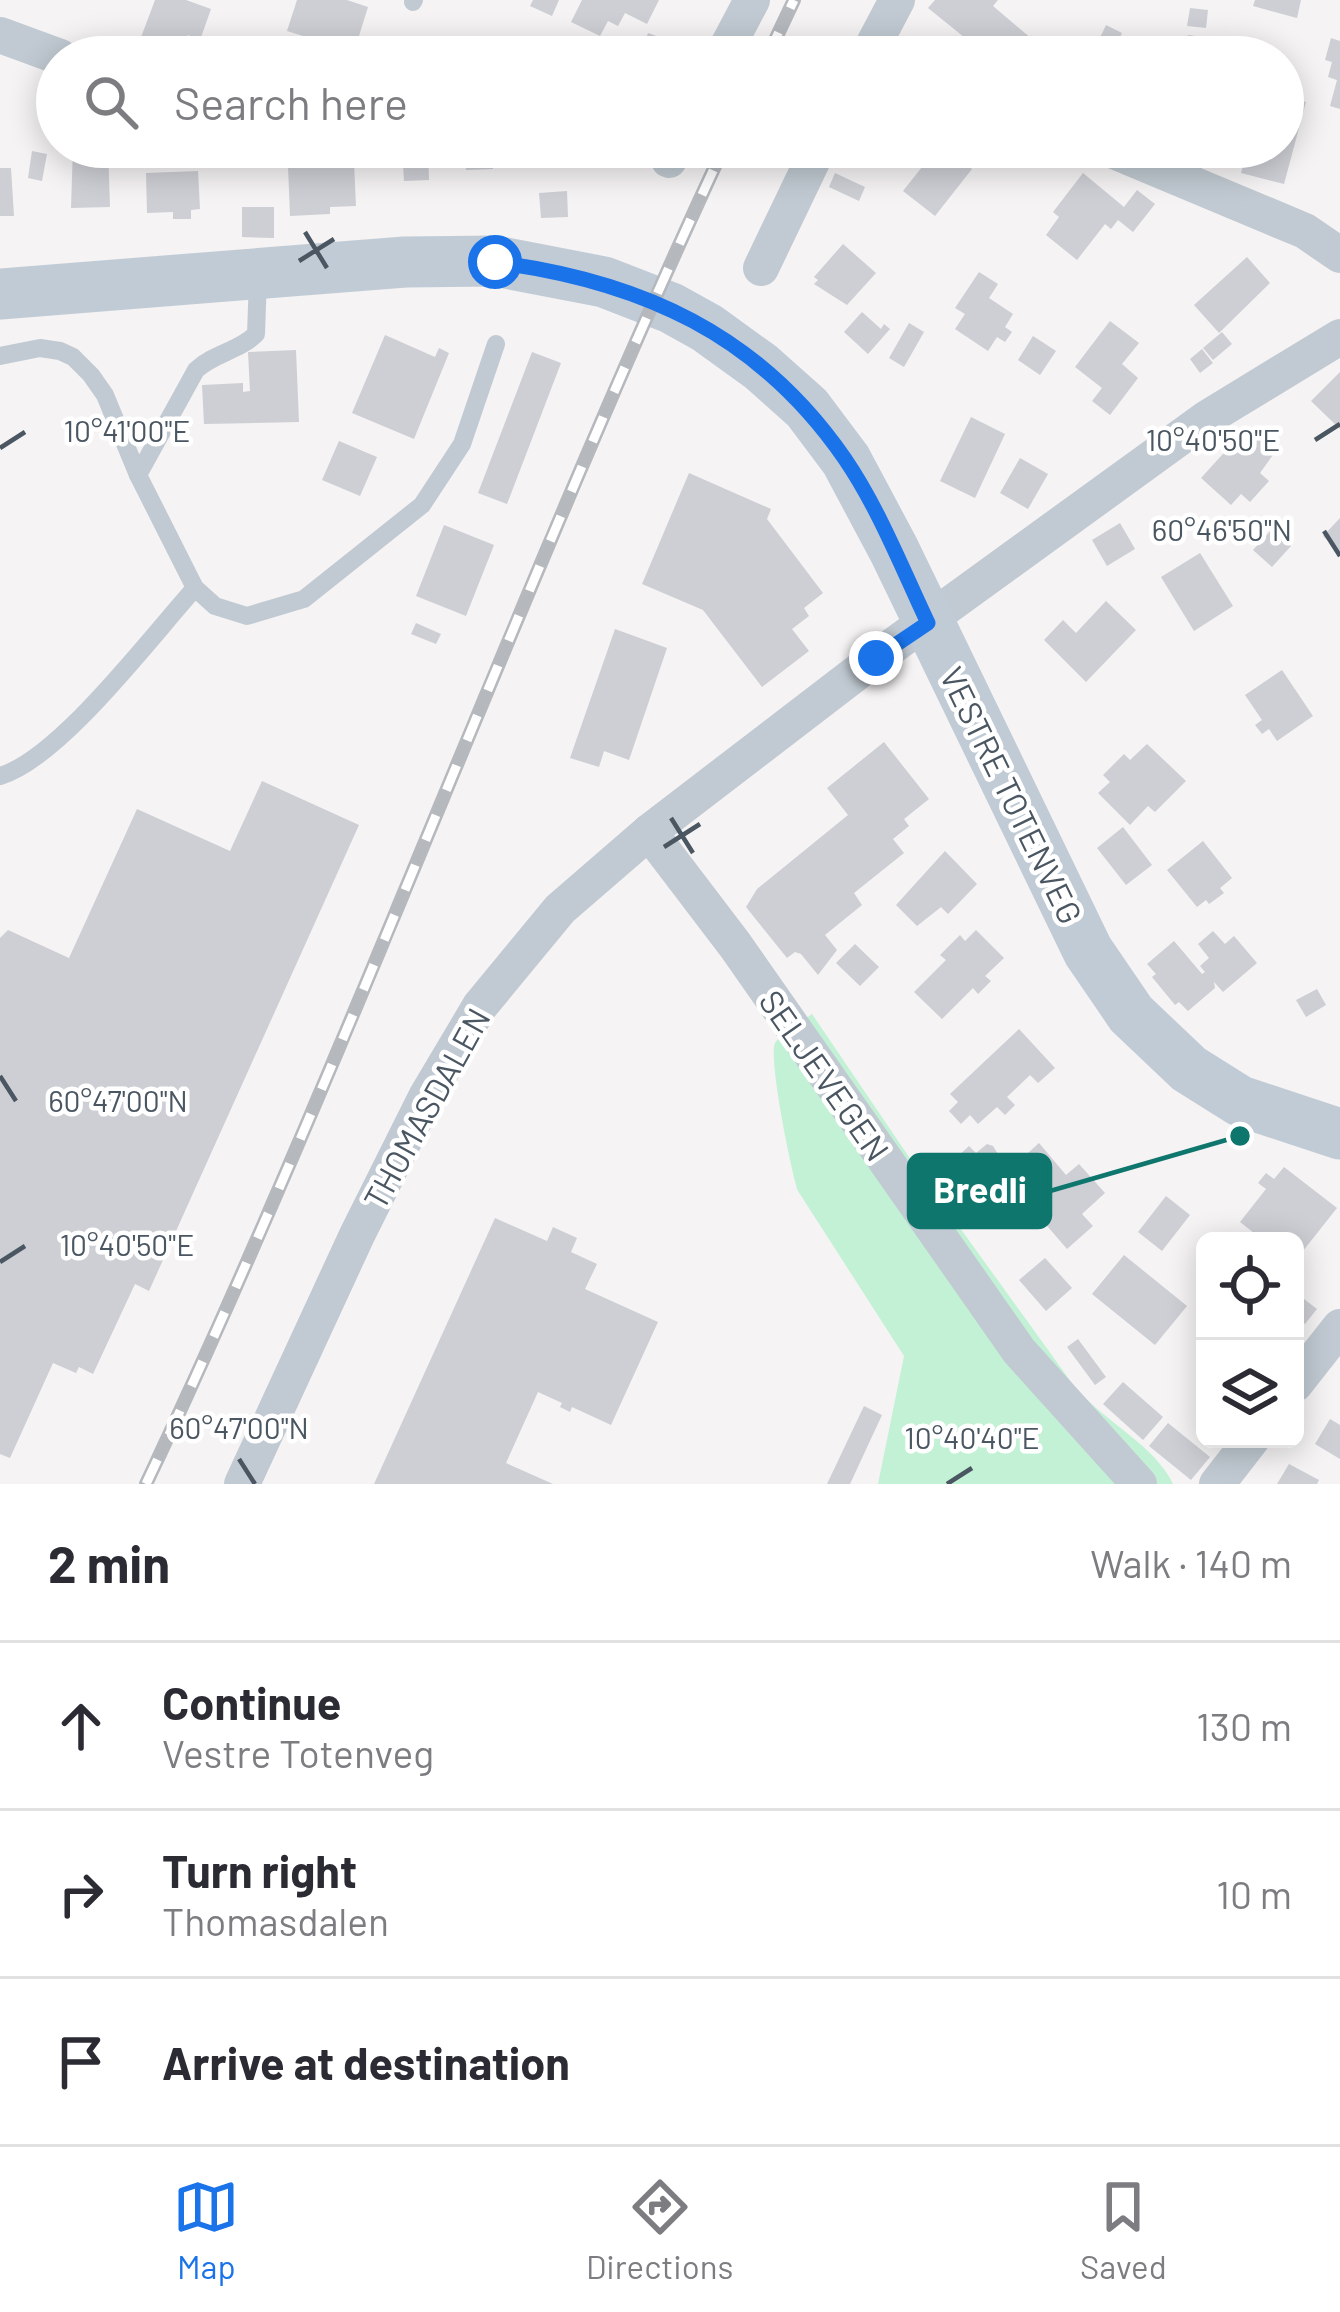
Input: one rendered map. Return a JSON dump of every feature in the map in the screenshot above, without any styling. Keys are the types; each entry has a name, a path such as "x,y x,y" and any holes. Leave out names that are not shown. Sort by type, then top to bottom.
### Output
{"main road":[{"name":"VESTRE TOTENVEG","path":"0,294 405,262 495,262 604,282 707,328 761,367 820,425 869,499 1088,950 1131,1014 1189,1069 1240,1101 1340,1134"}],"street":[{"path":"733,36 752,0"},
{"path":"887,36 897,0"},
{"path":"0,35 36,48"},
{"path":"760,268 808,168"},
{"path":"1154,168 1305,231 1340,255"},
{"name":"THOMASDALEN","path":"242,1484 426,1097 480,1006 560,909 649,832 876,658 1207,418 1340,337"},
{"name":"SELJEVEGEN","path":"649,832 735,945 1019,1351 1139,1484"},
{"path":"1304,1373 1340,1327"},
{"path":"1217,1484 1245,1448"}],"lane":[{"path":"138,475 196,370 256,334 258,273"},
{"path":"0,356 40,348 73,357 105,395 138,475 195,588 215,606 247,616 292,604 324,586 422,505 462,444 496,344"},
{"path":"0,776 15,772 50,749 195,588"}],"green space":[{"path":"812,1014 1074,1386 1154,1457 1173,1484 878,1484 904,1356 798,1191 777,1090 775,1043"}],"building":[{"path":"155,0 186,0 211,9 201,36 142,36"},
{"path":"297,0 347,0 368,7 359,36 303,36 287,31"},
{"path":"533,0 559,0 552,16 530,6"},
{"path":"582,0 659,0 647,24 625,13 618,26 608,21 600,36 571,22"},
{"path":"935,0 998,0 993,6 1028,36 963,36 928,8"},
{"path":"1255,0 1301,0 1297,18 1253,6"},
{"path":"1190,8 1208,10 1206,28 1187,26"},
{"path":"1106,25 1122,33 1121,36 1101,36"},
{"path":"1331,38 1340,41 1340,109 1330,106 1337,80 1328,77 1332,62 1325,60"},
{"path":"32,151 36,152 36,168 44,168 42,181 28,178"},
{"path":"0,168 11,168 14,216 0,216"},
{"path":"72,168 109,168 110,207 71,208"},
{"path":"288,168 354,168 356,206 330,207 330,214 290,216"},
{"path":"403,168 429,168 429,180 404,181"},
{"path":"921,168 972,169 935,216 903,191"},
{"path":"1242,168 1288,168 1284,184 1241,173"},
{"path":"198,171 200,209 191,210 191,219 173,219 173,212 147,213 146,173"},
{"path":"835,173 865,187 859,201 829,187"},
{"path":"1083,173 1124,207 1137,190 1155,204 1133,232 1118,220 1111,229 1105,224 1077,260 1046,235 1059,217 1053,212"},
{"path":"567,191 568,217 541,218 539,193"},
{"path":"242,207 274,207 274,238 242,237"},
{"path":"843,244 876,273 847,305 814,284 818,280 814,277"},
{"path":"1247,257 1270,283 1219,333 1194,305"},
{"path":"979,272 998,284 989,298 1013,314 1005,327 1012,332 1005,342 997,337 988,351 955,329 965,314 955,308"},
{"path":"862,312 881,329 884,324 890,329 868,354 844,332"},
{"path":"1110,321 1139,343 1122,364 1138,378 1110,415 1092,401 1102,388 1075,367"},
{"path":"909,323 924,332 904,367 889,358"},
{"path":"1222,332 1232,344 1213,360 1203,348"},
{"path":"385,335 435,357 439,348 449,353 414,439 352,413"},
{"path":"1033,336 1056,351 1040,375 1018,360"},
{"path":"1202,349 1213,363 1200,373 1190,359"},
{"path":"296,350 299,422 204,424 202,385 243,383 243,392 250,391 248,352"},
{"path":"532,352 561,363 507,504 478,493"},
{"path":"1340,372 1340,429 1311,401"},
{"path":"971,417 1005,434 975,498 940,481"},
{"path":"1242,433 1252,443 1261,433 1278,448 1260,473 1269,481 1250,502 1241,494 1231,505 1201,478"},
{"path":"339,441 377,457 360,496 322,480"},
{"path":"1020,458 1048,474 1028,509 1000,493"},
{"path":"689,473 771,509 767,519 823,593 804,608 809,616 792,629 809,651 762,687 703,610 642,584"},
{"path":"1340,518 1340,552 1323,536"},
{"path":"1120,523 1135,549 1107,566 1092,540"},
{"path":"444,525 494,545 466,616 416,596"},
{"path":"1272,529 1291,546 1272,567 1253,550"},
{"path":"1200,553 1233,606 1194,631 1161,577"},
{"path":"1106,601 1136,630 1086,682 1044,640 1063,620 1076,633"},
{"path":"416,623 441,634 436,644 411,634"},
{"path":"615,629 667,648 629,760 604,751 599,767 570,758"},
{"path":"1282,670 1313,716 1277,741 1269,729 1262,734 1255,725 1262,720 1245,695"},
{"path":"884,742 929,799 904,819 909,826 893,839 904,853 854,893 862,905 825,935 837,950 818,975 801,954 787,958 746,907 757,889 848,815 827,788"},
{"path":"1147,744 1186,781 1155,812 1148,806 1130,825 1098,793 1110,782 1103,775 1124,754 1130,760"},
{"path":"262,781 359,825 149,1291 135,1284 93,1374 53,1363 10,1458 0,1454 0,938 8,930 69,958 137,809 230,851"},
{"path":"1123,827 1152,865 1126,885 1097,848"},
{"path":"1203,841 1232,878 1220,888 1224,893 1197,907 1167,870"},
{"path":"945,851 977,884 948,914 941,907 917,926 896,905"},
{"path":"976,930 1004,958 985,976 991,981 978,994 973,988 942,1019 914,992 946,960 940,955 960,935 965,941"},
{"path":"1213,931 1225,944 1234,936 1257,963 1223,992 1214,982 1215,988 1188,1011 1179,1002 1175,1005 1147,964 1174,941 1202,974 1200,966 1209,958 1198,944"},
{"path":"855,944 879,967 860,986 836,963"},
{"path":"1317,989 1326,1005 1306,1017 1296,1000"},
{"path":"1019,1029 1055,1068 1038,1083 1030,1075 1007,1097 1015,1105 1005,1115 997,1107 978,1124 970,1115 961,1124 949,1111 958,1102 950,1094"},
{"path":"1039,1143 1066,1175 1079,1164 1105,1193 1082,1214 1093,1226 1067,1249 1029,1205 1017,1216 998,1194 1022,1166 1018,1162"},
{"path":"987,1144 1001,1159 958,1204 954,1200 963,1192 943,1170 969,1146 976,1153"},
{"path":"1284,1167 1337,1208 1304,1250 1304,1232 1253,1232 1240,1222 1266,1189 1258,1183 1266,1173 1274,1179"},
{"path":"1166,1196 1190,1215 1162,1251 1138,1232"},
{"path":"495,1218 547,1241 553,1227 577,1238 571,1252 597,1264 585,1289 658,1322 611,1425 572,1407 570,1412 538,1392 506,1463 553,1484 374,1484"},
{"path":"1124,1255 1187,1306 1155,1345 1092,1294"},
{"path":"1045,1258 1072,1288 1046,1311 1019,1280"},
{"path":"1304,1299 1317,1309 1304,1323"},
{"path":"1078,1339 1106,1377 1095,1385 1067,1347"},
{"path":"1123,1382 1163,1417 1143,1440 1103,1404"},
{"path":"864,1406 882,1415 850,1484 827,1484"},
{"path":"1330,1419 1340,1425 1340,1459 1315,1444"},
{"path":"1168,1423 1210,1457 1191,1480 1149,1446"},
{"path":"1289,1464 1319,1480 1317,1484 1277,1484"}],"railway":[{"path":"777,36 794,0"},
{"path":"146,1484 295,1152 576,480 715,168"}],"place":[{"name":"Bredli","path":"1240,1136"}],"route":[{"path":"495,262 580,275 671,308 761,367 807,408 869,499 928,623 876,658"}]}
